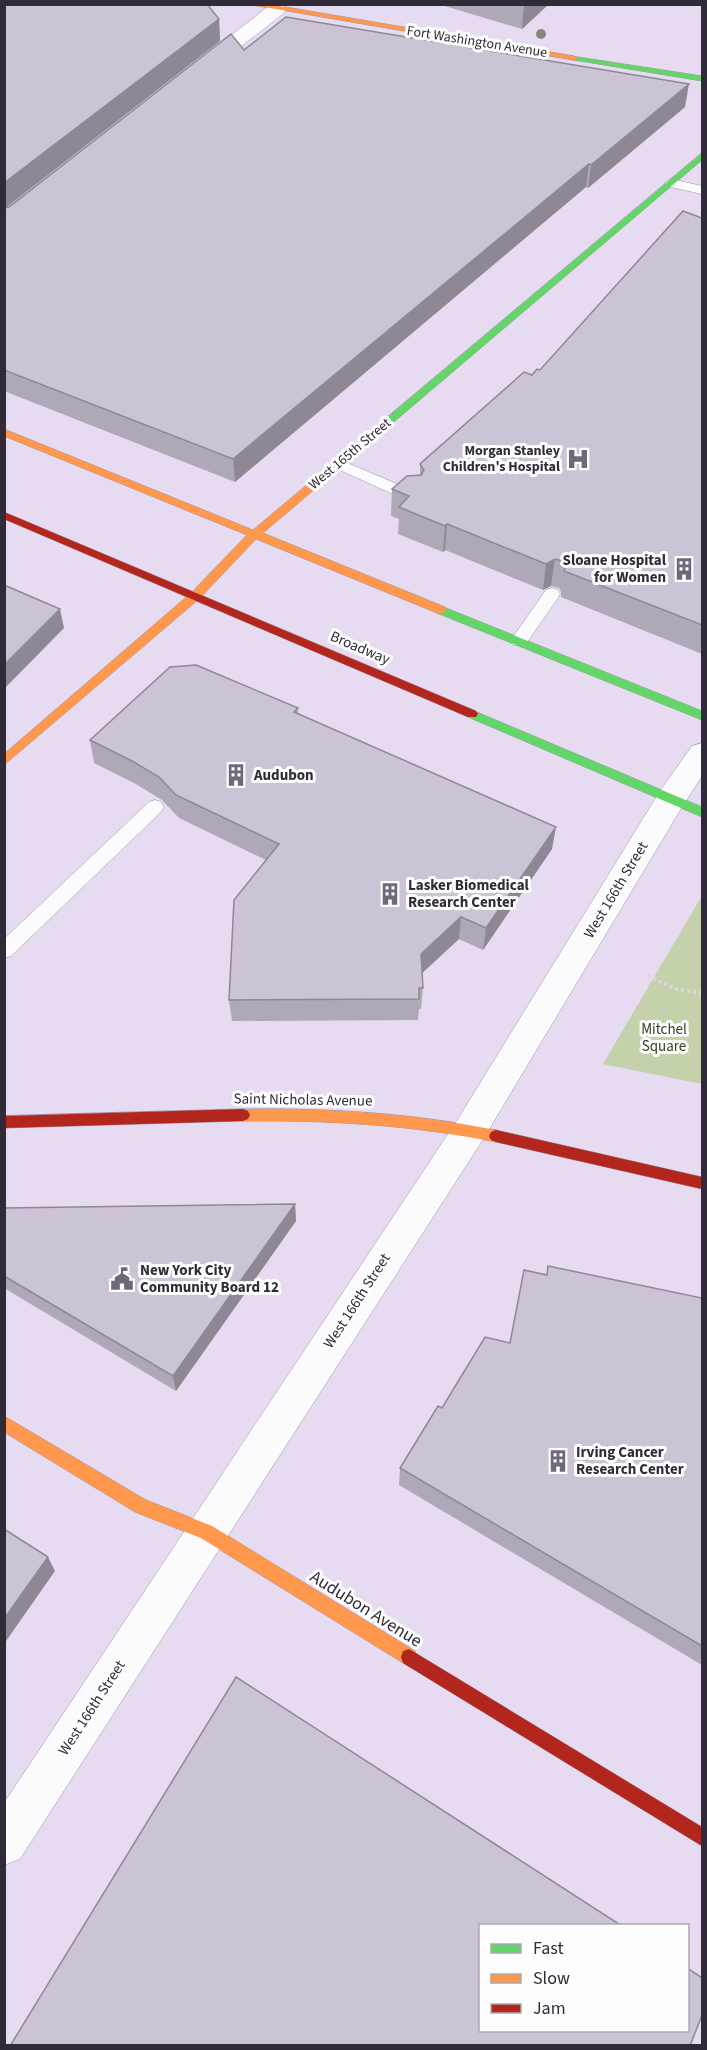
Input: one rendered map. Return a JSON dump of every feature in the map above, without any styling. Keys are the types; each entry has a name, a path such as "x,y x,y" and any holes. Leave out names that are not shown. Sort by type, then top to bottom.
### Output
{"main road":[{"name":"Fort Washington Avenue","path":"251,4 702,79"},
{"name":"West 165th Street","path":"4,761 195,596 255,534 702,156"},
{"path":"4,432 702,716"},
{"name":"Broadway","path":"4,515 702,812"},
{"name":"Saint Nicholas Avenue","path":"4,1122 280,1114 372,1116 470,1130 702,1183"},
{"name":"Audubon Avenue","path":"4,1423 141,1506 206,1532 702,1837"}],"street":[{"path":"183,82 277,9"},
{"name":"West 166th Street","path":"4,1843 470,1130 671,799 702,754"}],"lane":[{"path":"671,183 702,190"},
{"path":"338,464 412,497"},
{"path":"519,641 552,594"},
{"path":"4,951 155,807"}],"path":[{"path":"648,976 676,989 702,993"}],"green space":[{"name":"Mitchel Square","path":"700,899 702,900 702,1084 603,1064"}],"building":[{"path":"4,4 207,4 219,19 4,183"},
{"path":"286,17 689,84 233,459 4,370 4,208 9,207 231,34 244,50"},
{"name":"Morgan Stanley Children's Hospital","path":"683,211 702,218 702,625 564,571 566,566 562,561 555,559 546,564 399,507 409,496 392,489 407,476 421,475 424,470 420,464 524,372 532,375 537,369 540,370"},
{"path":"4,585 60,609 4,665"},
{"path":"196,665 298,708 294,712 556,827 486,928 461,917 421,954 423,988 419,988 419,999 229,1000 234,900 279,844 176,795 159,777 90,740 170,667"},
{"path":"295,1204 173,1376 4,1276 4,1208"},
{"name":"Irving Cancer Research Center","path":"548,1266 702,1298 702,1646 400,1468 438,1406 442,1408 485,1337 510,1343 524,1270 547,1275"},
{"path":"4,1529 48,1557 4,1619"},
{"path":"236,1677 619,1924 479,1924 479,2032 689,2032 689,1969 702,1978 702,2015 690,2046 10,2046"}],"traffic: fast":[{"path":"574,58 702,79"},
{"path":"325,475 702,156"},
{"path":"441,610 702,716"},
{"path":"472,714 702,812"}],"traffic: slow":[{"path":"251,4 574,58"},
{"path":"4,432 441,610"},
{"path":"4,761 195,596 255,534 325,475"},
{"path":"243,1115 307,1115 401,1120 496,1136"},
{"path":"4,1423 141,1506 206,1532 409,1657"}],"traffic: jam":[{"path":"4,515 472,714"},
{"path":"4,1122 243,1115"},
{"path":"496,1136 702,1183"},
{"path":"409,1657 702,1837"}],"place":[{"name":"Morgan Stanley Children's Hospital","path":"578,459"},
{"name":"Sloane Hospital for Women","path":"684,569"},
{"name":"Audubon","path":"236,775"},
{"name":"Lasker Biomedical Research Center","path":"390,894"},
{"name":"New York City Community Board 12","path":"122,1279"},
{"name":"Irving Cancer Research Center","path":"558,1461"}]}
